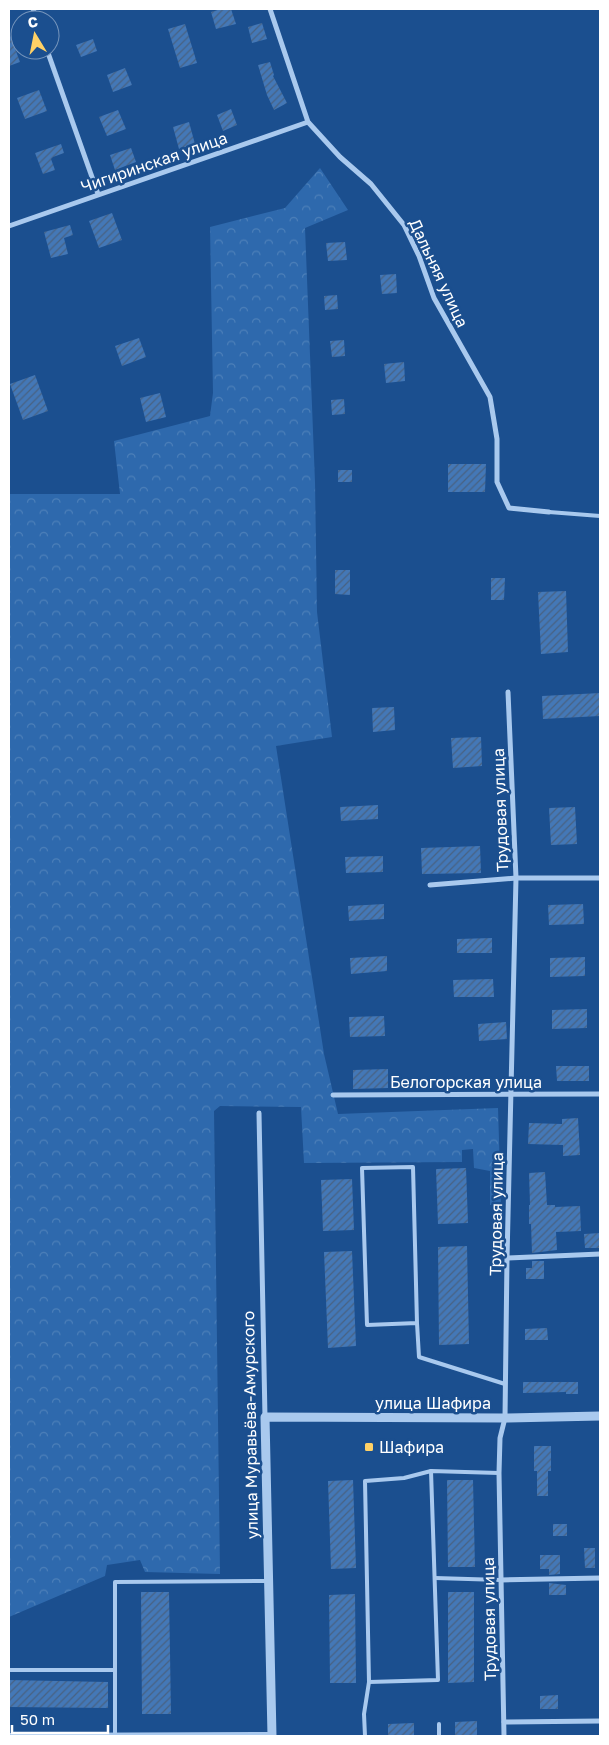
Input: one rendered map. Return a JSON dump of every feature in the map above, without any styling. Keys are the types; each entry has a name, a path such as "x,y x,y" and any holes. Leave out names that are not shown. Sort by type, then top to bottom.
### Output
{"street":[{"name":"Дальняя улица","path":"270,9 308,122 340,158 371,184 404,225 420,256 434,298 490,397 497,439 497,482 509,508 549,512"},
{"path":"51,60 98,194"},
{"name":"Чигиринская улица","path":"9,226 308,122"},
{"name":"Трудовая улица","path":"504,1736 499,1473 500,1438 505,1418 516,878 508,692"},
{"path":"430,885 516,878 600,878"},
{"name":"Белогорская улица","path":"333,1095 600,1094"},
{"name":"улица Муравьёва-Амурского","path":"259,1112 272,1735"},
{"path":"507,1258 600,1254"},
{"name":"улица Шафира","path":"265,1417 505,1418 600,1416"},
{"path":"501,1580 600,1578"},
{"path":"504,1722 600,1721"}],"lane":[{"path":"549,512 600,516"},
{"path":"417,1322 367,1325 362,1168 413,1166 419,1357 505,1384"},
{"path":"369,1682 438,1680 431,1471"},
{"path":"365,1736 364,1714 369,1682 365,1481 404,1478 431,1471 499,1473"},
{"path":"435,1578 501,1580"},
{"path":"115,1734 115,1582 269,1581"},
{"path":"9,1670 115,1670"},
{"path":"439,1724 439,1736"},
{"path":"9,1735 272,1735"}],"green space":[{"path":"320,168 348,210 305,228 315,482 317,612 332,737 276,746 324,1054 338,1114 498,1108 501,1205 490,1205 490,1171 474,1168 473,1149 462,1150 462,1162 304,1163 301,1107 220,1106 214,1111 220,1574 145,1572 140,1560 107,1565 105,1576 9,1617 9,494 120,494 114,441 210,416 213,393 210,227 285,208"}],"building":[{"path":"231,9 236,24 216,29 211,12"},
{"path":"262,23 267,39 252,43 248,27"},
{"path":"185,24 197,63 180,68 168,29"},
{"path":"9,36 10,60 19,60 20,62 9,66"},
{"path":"93,39 97,51 81,57 76,45"},
{"path":"270,62 273,76 287,103 274,110 267,95 258,65"},
{"path":"125,68 132,85 113,92 107,75"},
{"path":"39,90 47,111 25,119 17,98"},
{"path":"231,109 237,125 223,131 217,115"},
{"path":"118,110 126,129 107,136 99,117"},
{"path":"189,122 195,144 179,149 173,127"},
{"path":"61,144 64,153 51,159 55,170 43,174 35,153"},
{"path":"131,148 136,162 115,170 110,155"},
{"path":"112,213 122,240 99,248 89,221"},
{"path":"70,225 73,235 64,238 68,254 51,258 44,232"},
{"path":"345,242 347,260 328,261 326,243"},
{"path":"396,274 397,293 382,294 380,275"},
{"path":"337,295 338,309 325,310 324,296"},
{"path":"139,338 146,357 122,366 115,346"},
{"path":"344,340 345,356 332,357 330,341"},
{"path":"404,362 405,381 386,383 384,364"},
{"path":"35,375 48,411 23,420 10,384"},
{"path":"160,393 166,417 146,422 140,398"},
{"path":"344,399 345,414 332,415 331,400"},
{"path":"448,464 486,464 485,492 448,492"},
{"path":"338,470 352,470 352,482 338,482"},
{"path":"335,570 350,570 350,595 335,594"},
{"path":"491,578 505,578 504,600 491,600"},
{"path":"566,591 568,652 541,654 538,592"},
{"path":"600,693 600,716 543,719 542,696"},
{"path":"394,707 395,730 373,732 372,708"},
{"path":"481,737 482,766 453,768 451,738"},
{"path":"378,805 378,819 341,821 340,807"},
{"path":"575,807 577,844 551,845 549,808"},
{"path":"480,846 481,873 422,874 421,848"},
{"path":"383,856 383,872 346,873 345,857"},
{"path":"384,904 384,919 349,921 348,906"},
{"path":"583,904 584,924 549,925 548,905"},
{"path":"492,938 492,953 457,953 457,939"},
{"path":"387,956 387,971 351,974 350,958"},
{"path":"585,957 585,976 550,977 550,958"},
{"path":"493,979 494,997 454,997 453,980"},
{"path":"587,1009 587,1028 552,1029 552,1010"},
{"path":"384,1016 385,1036 350,1037 349,1017"},
{"path":"506,1022 507,1039 479,1041 478,1024"},
{"path":"556,1066 589,1066 589,1081 557,1081"},
{"path":"388,1069 388,1088 353,1089 353,1070"},
{"path":"578,1118 580,1155 563,1156 563,1145 528,1144 529,1123 562,1124 562,1119"},
{"path":"466,1168 468,1223 438,1224 436,1169"},
{"path":"545,1172 547,1205 555,1205 555,1207 580,1206 581,1231 556,1232 557,1250 532,1253 531,1224 529,1224 529,1173"},
{"path":"352,1179 354,1230 323,1231 321,1180"},
{"path":"600,1233 600,1248 585,1248 584,1234"},
{"path":"467,1246 469,1344 439,1345 438,1247"},
{"path":"352,1251 356,1346 328,1348 324,1252"},
{"path":"532,1261 544,1261 544,1279 526,1279 526,1268 532,1268"},
{"path":"547,1328 548,1340 525,1340 525,1329"},
{"path":"523,1382 578,1382 578,1394 566,1394 566,1392 523,1393"},
{"path":"534,1446 551,1446 548,1496 537,1496"},
{"path":"353,1480 356,1568 331,1569 328,1481"},
{"path":"447,1480 473,1480 475,1567 448,1567"},
{"path":"553,1524 567,1524 567,1536 553,1536"},
{"path":"584,1548 595,1548 595,1568 585,1568"},
{"path":"540,1555 560,1555 560,1574 549,1575 549,1569 540,1569"},
{"path":"549,1583 566,1585 566,1595 549,1595"},
{"path":"141,1592 169,1592 171,1714 142,1714"},
{"path":"448,1592 474,1592 474,1682 448,1683"},
{"path":"355,1594 356,1683 330,1683 329,1595"},
{"path":"9,1680 108,1682 108,1708 9,1707"},
{"path":"558,1695 558,1709 540,1709 540,1696"},
{"path":"477,1721 477,1736 455,1736 455,1722"},
{"path":"414,1723 414,1736 388,1736 388,1724"}],"place":[{"name":"Шафира","path":"369,1447"}]}
